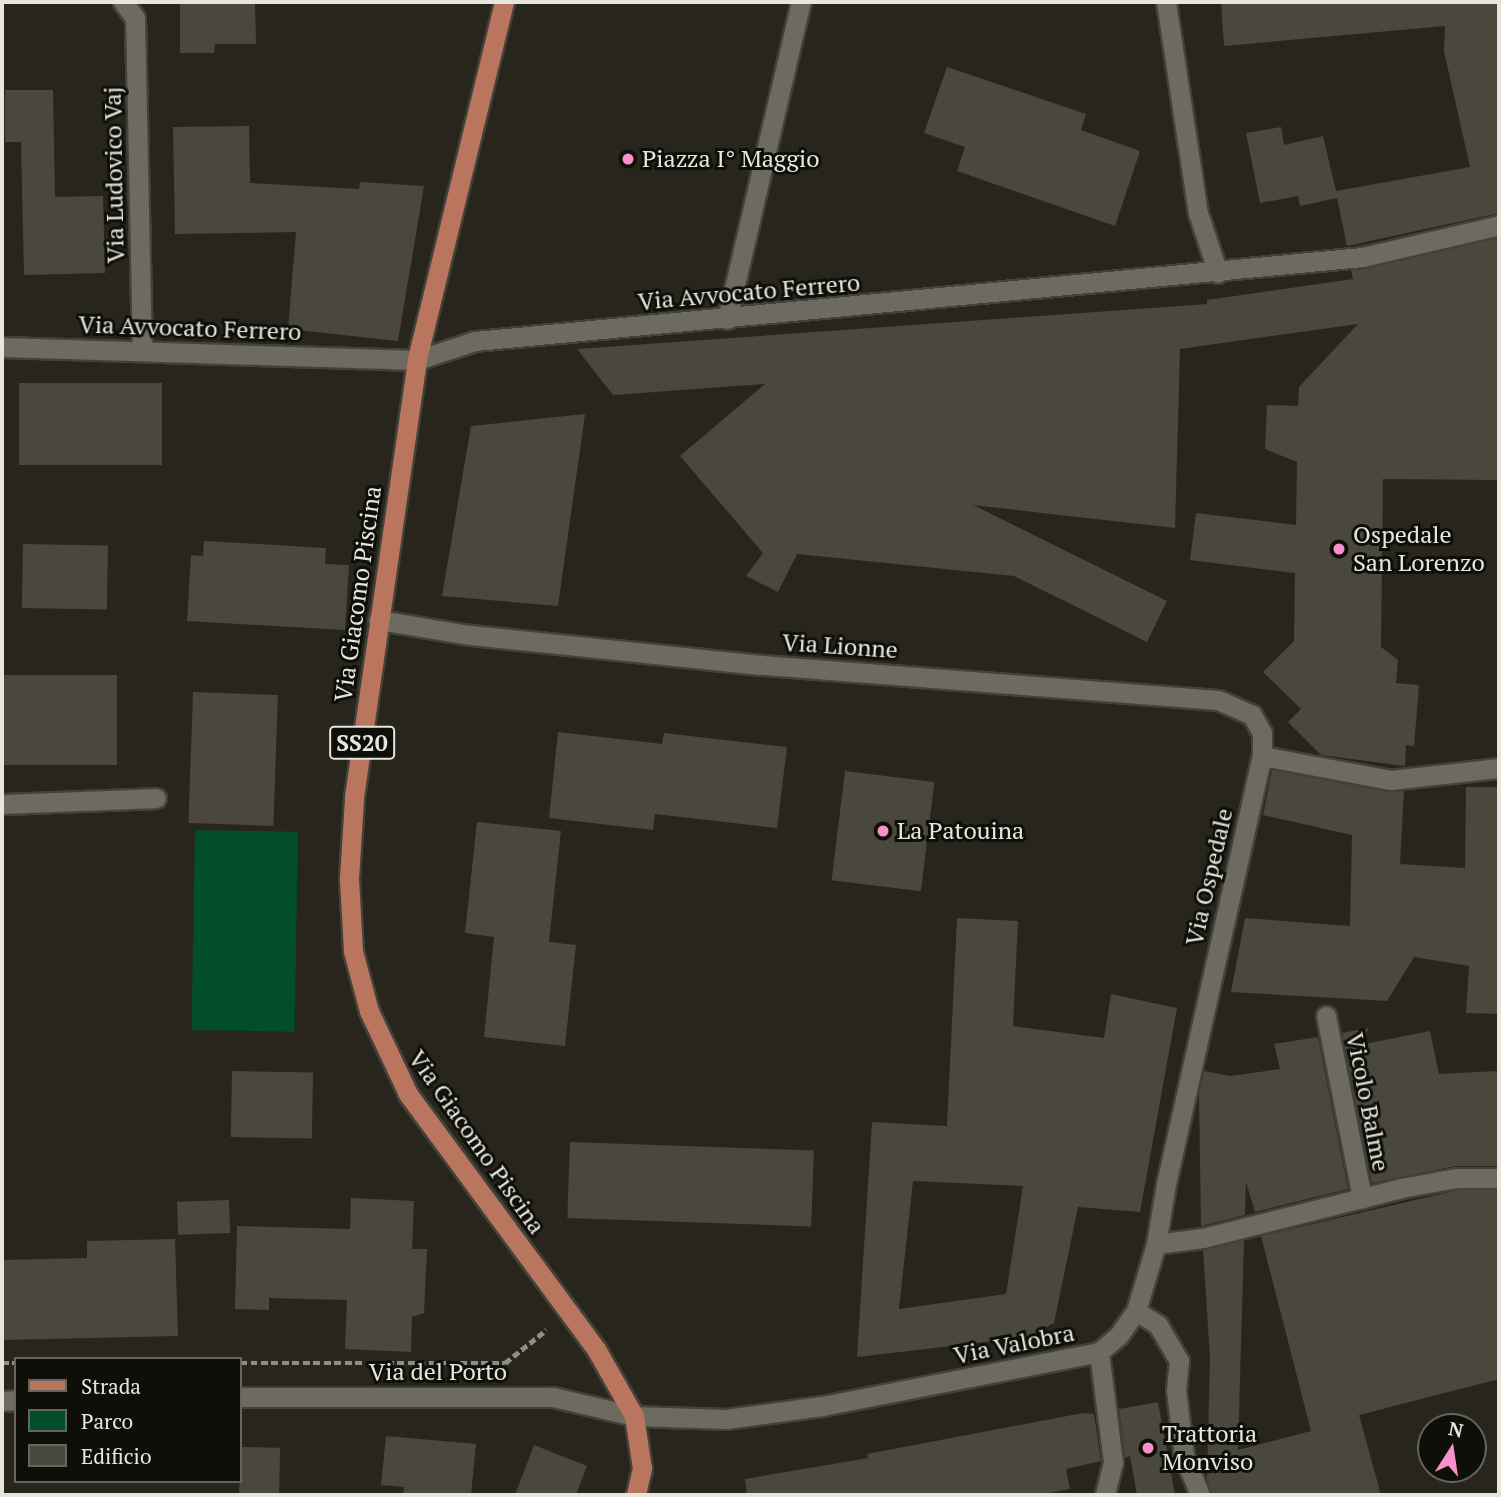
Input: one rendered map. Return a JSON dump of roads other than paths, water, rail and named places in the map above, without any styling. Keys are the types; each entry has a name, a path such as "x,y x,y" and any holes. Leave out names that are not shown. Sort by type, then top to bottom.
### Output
{"main road":[{"name":"Via Giacomo Piscina","path":"504,2 417,360 354,799 349,879 353,951 369,1011 408,1094 596,1349 634,1416"},
{"name":"SS20","path":"634,1416 642,1468 636,1495"}],"street":[{"name":"Via Ludovico Vaj","path":"123,2 135,19 142,351"},
{"path":"727,319 801,2"},
{"path":"1166,2 1198,213 1218,273"},
{"name":"Via Avvocato Ferrero","path":"2,347 417,360 475,341 1218,273 1362,257 1499,225"},
{"name":"Via Lionne","path":"378,620 469,635 761,665 1218,700 1252,715 1262,733 1262,756"},
{"path":"1262,756 1390,780 1499,768"},
{"name":"Via Ospedale","path":"1157,1244 1166,1184 1262,756"},
{"path":"2,804 156,798"},
{"name":"Vicolo Balme","path":"1326,1016 1362,1198"},
{"path":"1157,1244 1203,1238 1362,1198 1457,1178 1499,1178"},
{"name":"Via Valobra","path":"634,1416 726,1419 822,1406 1099,1352 1136,1311 1157,1244"},
{"path":"1136,1311 1158,1325 1179,1361 1176,1390 1184,1456 1200,1495"},
{"path":"1099,1352 1113,1462 1105,1495"},
{"name":"Via del Porto","path":"242,1397 554,1397 634,1416"}],"place":[{"name":"Piazza I° Maggio","path":"628,159"},
{"name":"Ospedale San Lorenzo","path":"1339,549"},
{"name":"La Patouina","path":"883,831"},
{"name":"Trattoria Monviso","path":"1148,1448"}]}
